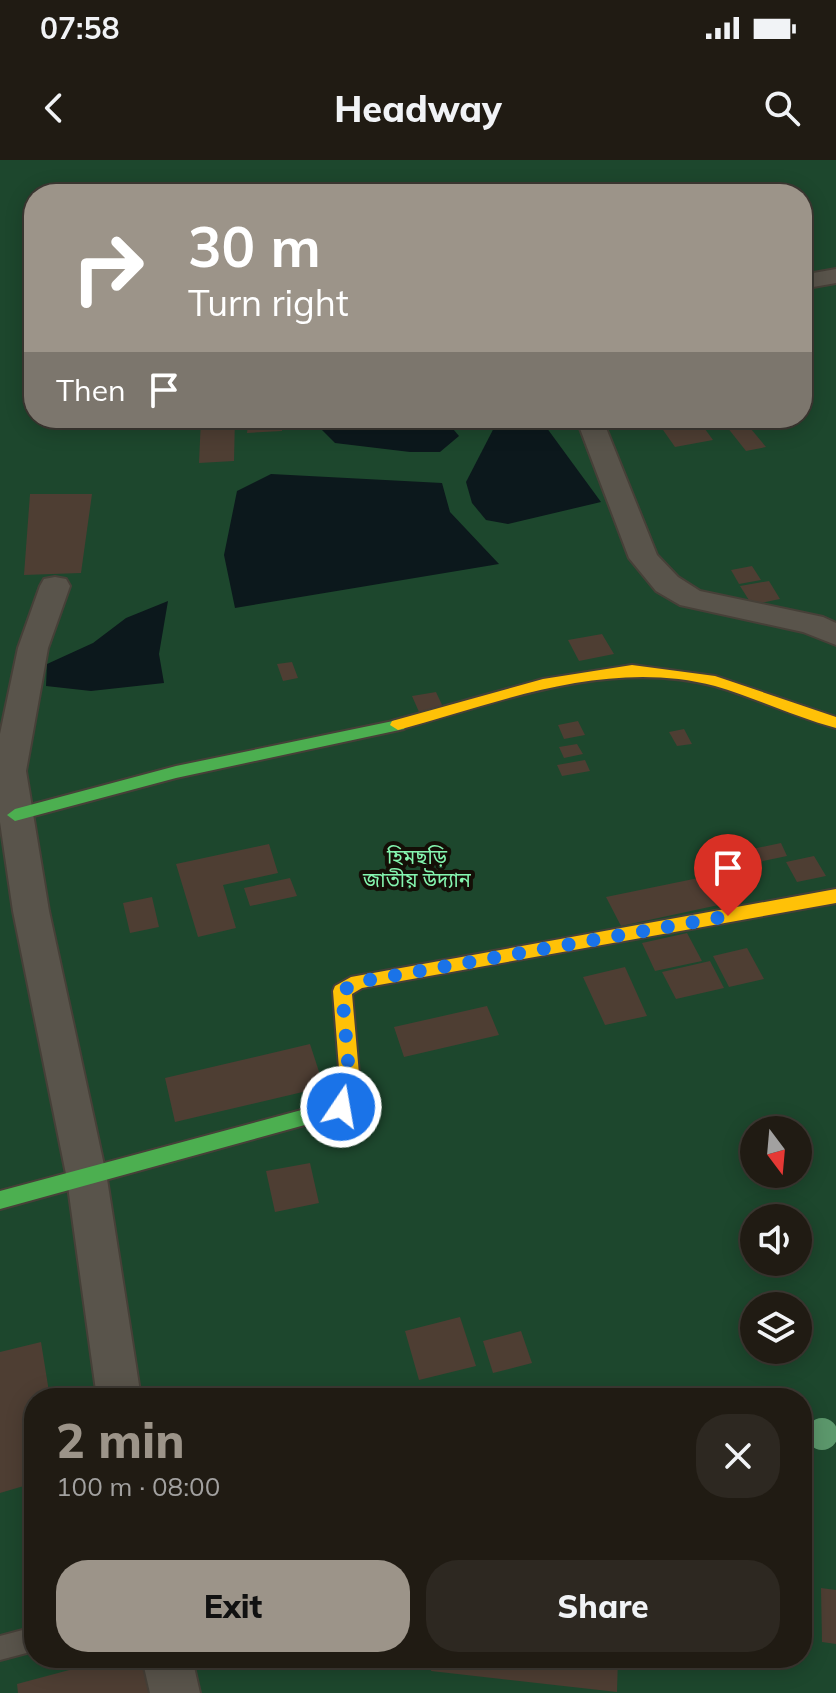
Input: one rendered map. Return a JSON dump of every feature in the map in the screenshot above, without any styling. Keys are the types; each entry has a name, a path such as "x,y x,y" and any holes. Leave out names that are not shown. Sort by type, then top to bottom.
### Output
{"street":[{"path":"812,280 836,276"},
{"path":"593,428 644,558 667,584 691,598 812,624 836,635"},
{"path":"55,586 33,648 4,770 87,1179 118,1388"},
{"path":"15,815 176,772 431,718 543,684 632,670 715,681 836,723"},
{"path":"0,1200 87,1179 341,1107 351,1097 342,991 358,982 836,896"},
{"path":"169,1668 175,1693"}],"lane":[{"path":"0,1648 24,1642"}],"green space":[{"name":"হিমছড়ি জাতীয় উদ্যান","path":"0,160 836,160 836,1693 0,1693"}],"shaded area":[{"path":"452,428 459,436 440,452 410,452 335,443 321,429"},
{"path":"494,428 547,428 601,502 508,524 486,520 472,503 466,482"},
{"path":"271,474 442,483 450,512 499,564 235,608 224,555 237,491"},
{"path":"168,601 159,654 164,683 91,691 46,686 47,664 93,643 126,618"}],"building":[{"path":"201,428 235,428 234,461 199,463"},
{"path":"248,428 282,428 282,431 247,433"},
{"path":"662,428 704,428 713,440 675,447"},
{"path":"728,428 750,428 766,447 746,451"},
{"path":"30,494 92,494 81,573 24,575"},
{"path":"752,566 761,580 739,584 731,570"},
{"path":"769,581 780,599 752,605 740,586"},
{"path":"602,634 614,654 579,661 568,640"},
{"path":"292,662 298,678 283,681 277,664"},
{"path":"436,692 443,707 419,712 412,696"},
{"path":"578,721 585,735 564,739 558,725"},
{"path":"684,729 692,744 677,746 669,732"},
{"path":"577,744 583,754 564,758 559,747"},
{"path":"585,760 590,771 562,776 557,765"},
{"path":"781,843 787,856 754,863 747,850"},
{"path":"269,844 278,873 223,885 236,928 198,937 176,864"},
{"path":"814,856 826,876 797,882 786,862"},
{"path":"713,875 728,903 621,926 606,897"},
{"path":"290,878 297,896 250,906 244,888"},
{"path":"152,897 159,927 130,933 123,903"},
{"path":"687,933 702,961 655,971 642,943"},
{"path":"747,948 764,979 729,987 713,956"},
{"path":"710,961 724,988 676,999 662,972"},
{"path":"625,967 647,1016 605,1025 583,977"},
{"path":"487,1006 499,1035 404,1057 394,1027"},
{"path":"310,1044 324,1087 175,1122 165,1078"},
{"path":"310,1163 319,1203 275,1212 266,1171"},
{"path":"460,1317 476,1366 419,1380 405,1331"},
{"path":"521,1331 532,1363 493,1373 483,1341"},
{"path":"41,1342 48,1388 24,1388 24,1486 0,1493 0,1352"},
{"path":"821,1588 836,1590 836,1644 822,1642"},
{"path":"77,1668 145,1668 149,1693 18,1693 17,1684"},
{"path":"431,1668 618,1668 617,1692 431,1671"}],"traffic: fast":[{"path":"15,815 176,772 398,725"},
{"path":"0,1200 341,1107 345,1103"}],"traffic: slow":[{"path":"398,725 543,684 632,670 715,681 836,723"},
{"path":"345,1103 351,1097 342,991 358,982 836,896"}],"route":[{"path":"341,1107 351,1097 342,991 358,982 728,916"}]}
